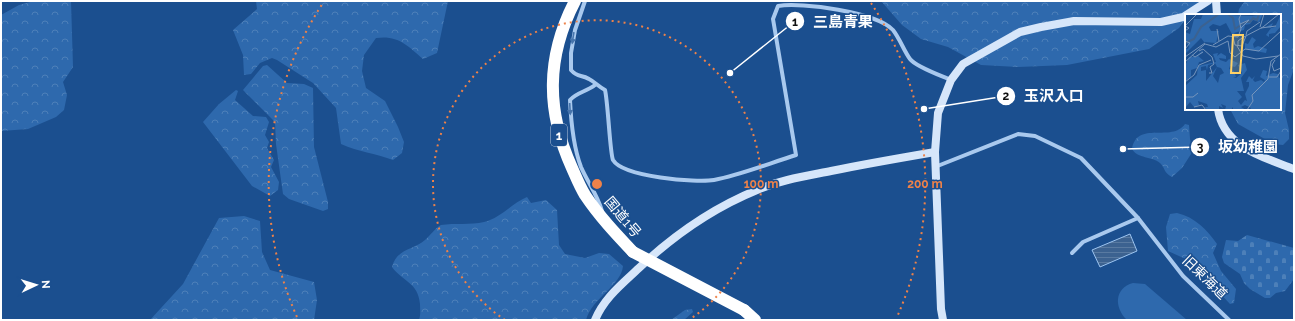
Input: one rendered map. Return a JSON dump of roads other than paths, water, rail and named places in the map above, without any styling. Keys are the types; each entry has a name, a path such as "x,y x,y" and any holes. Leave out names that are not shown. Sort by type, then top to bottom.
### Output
{"highway":[{"name":"国道1号","path":"575,1 558,41 552,92 556,123 562,145 584,194 606,223 632,252 744,310 755,320"}],"street":[{"path":"584,1 575,30 571,53 571,70 577,77 588,78 595,85 605,90 612,159 620,168 646,175 689,180 714,180 796,155 773,18 778,6 790,4 851,12 878,20 893,30 912,61 951,80"},
{"path":"1188,14 1208,1"},
{"path":"1216,1 1217,14"},
{"path":"943,320 940,308 935,167 938,113 951,80 963,64 1020,32 1074,21 1161,22 1185,16"},
{"path":"595,85 588,91 576,94 570,100 571,122 581,167 598,195 606,223"},
{"path":"1218,110 1226,131 1240,146 1294,169"},
{"name":"旧東海道","path":"935,167 1007,137 1018,134 1027,134 1081,158 1138,218 1183,276 1229,320"},
{"path":"594,320 606,300 659,249 703,217 731,202 758,189 788,180 890,159 935,152"},
{"path":"1072,253 1083,242 1138,218"}],"place":[{"name":"三島青果","path":"730,73"},
{"name":"玉沢入口","path":"924,109"},
{"name":"坂幼稚園","path":"1123,149"}]}
